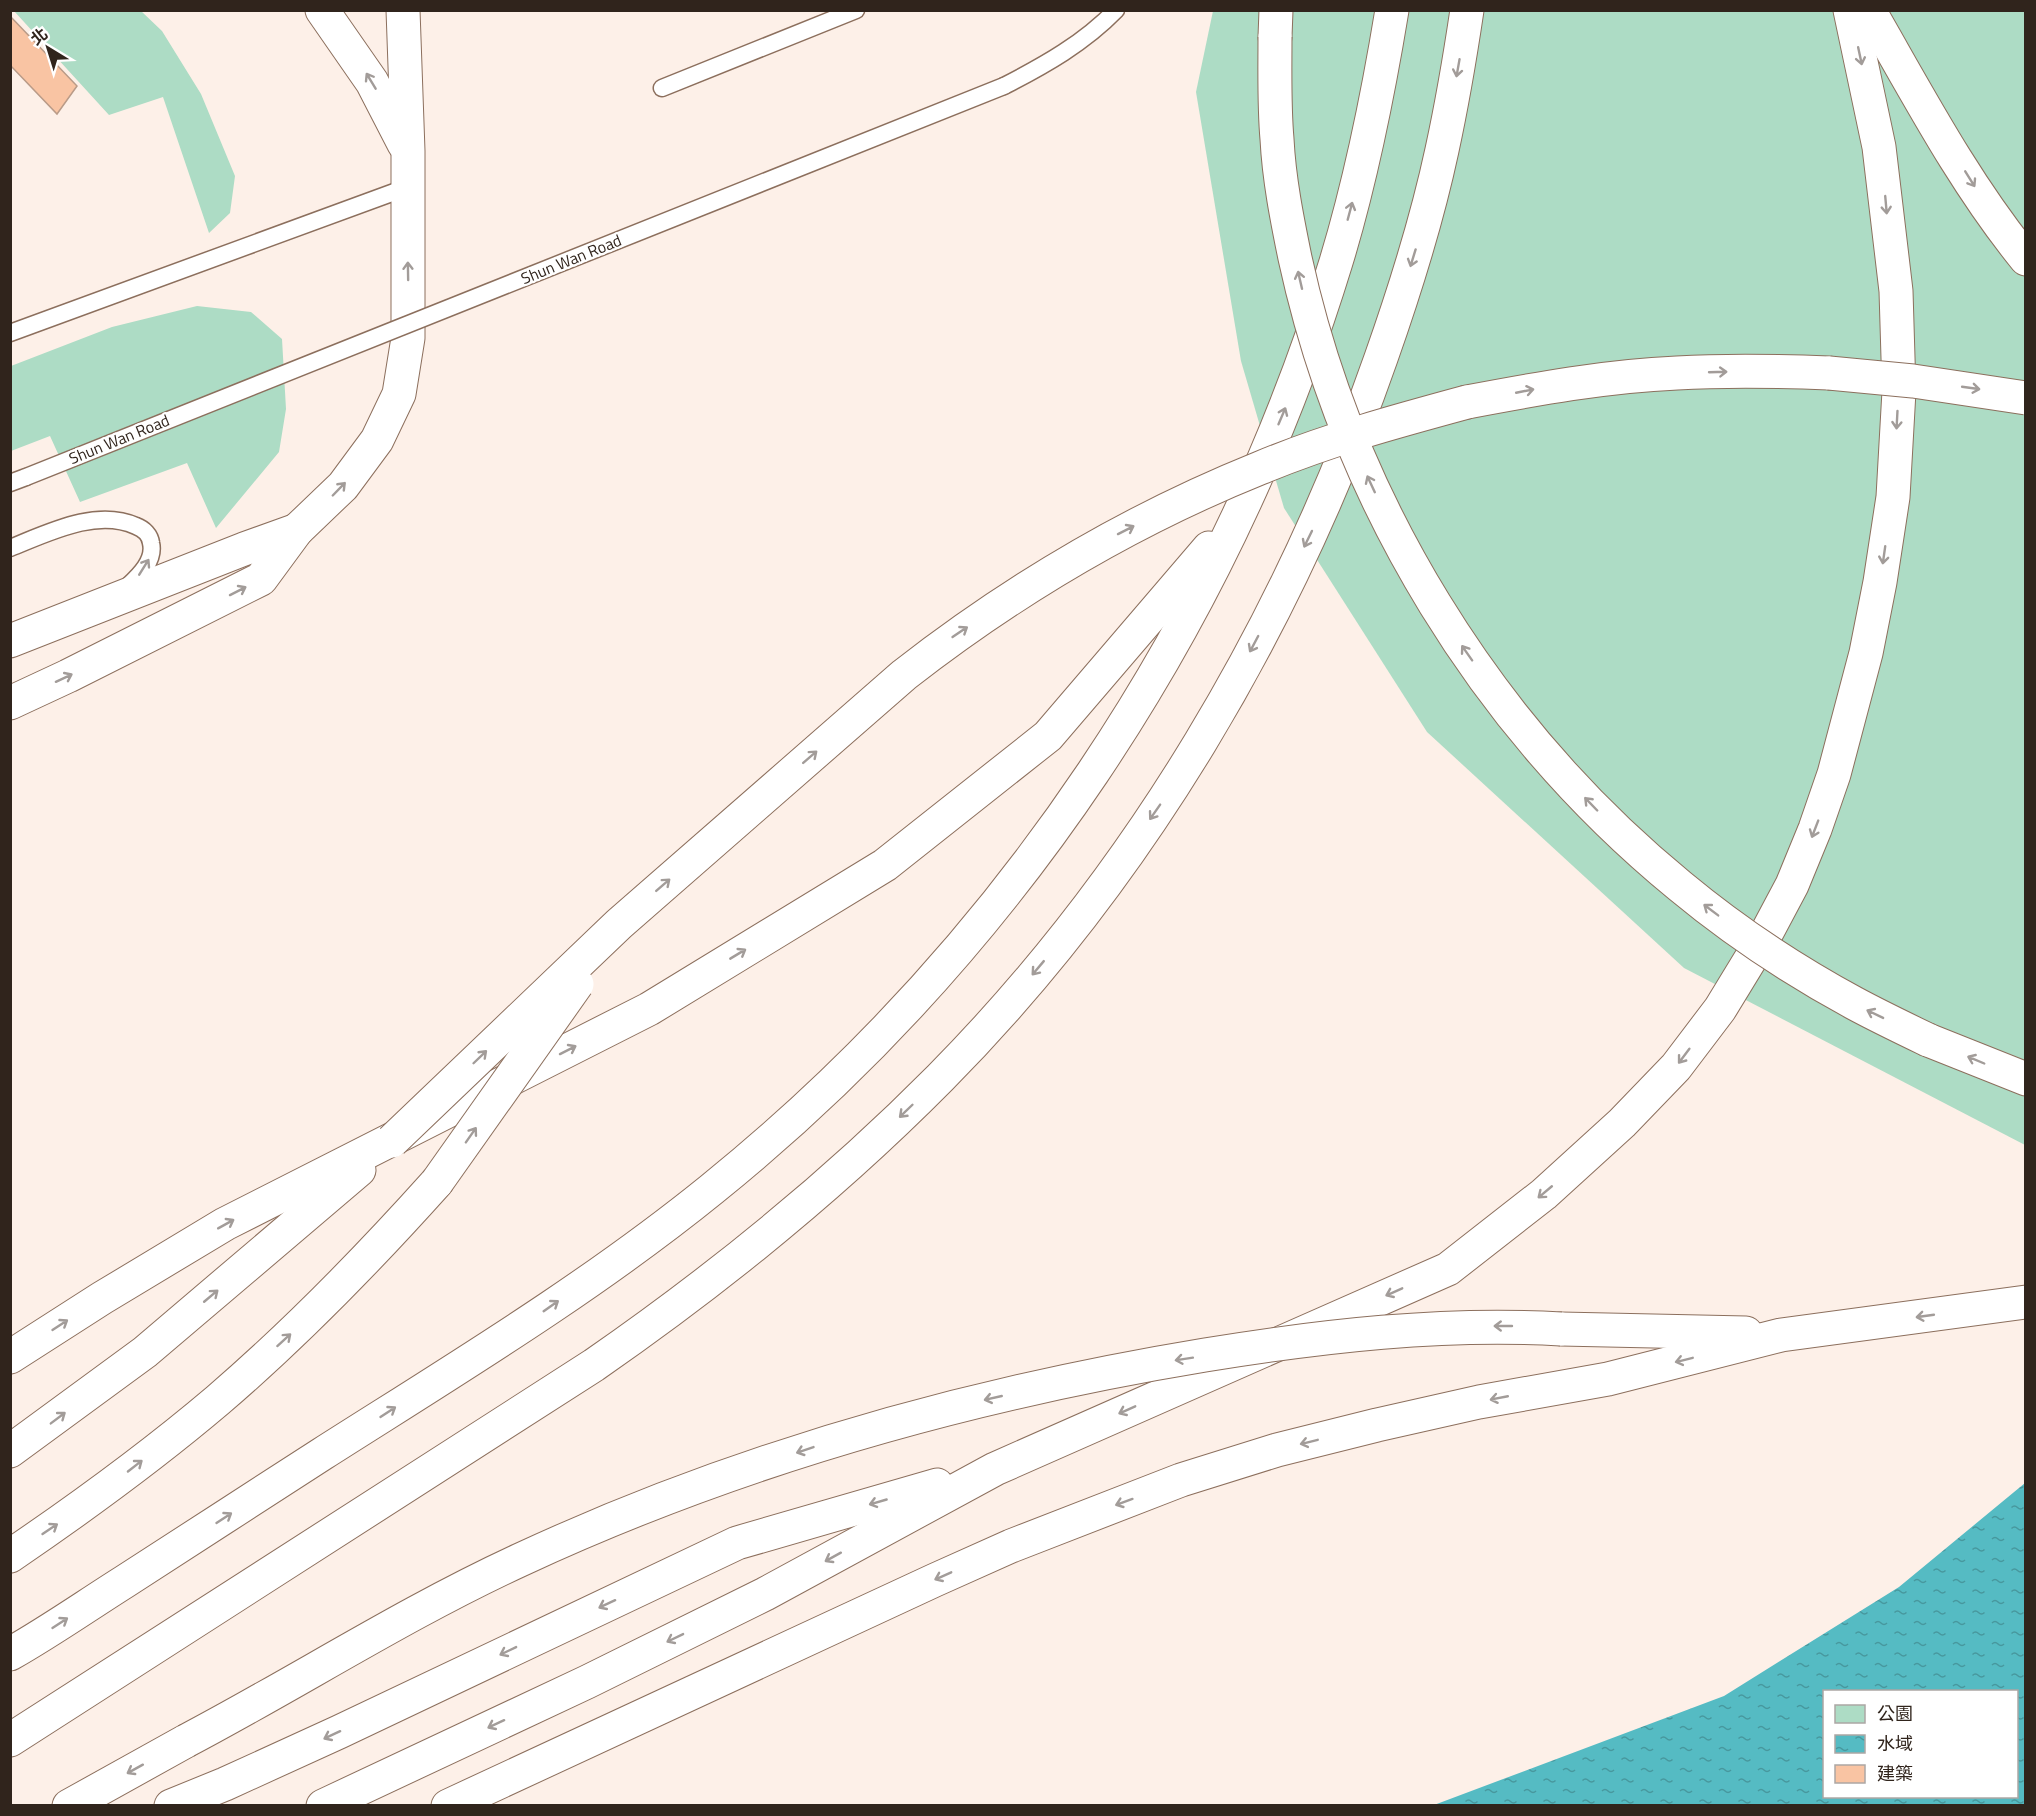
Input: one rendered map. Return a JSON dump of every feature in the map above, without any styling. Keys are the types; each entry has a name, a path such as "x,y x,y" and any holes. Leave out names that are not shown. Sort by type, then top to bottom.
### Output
{"highway":[{"path":"322,10 372,82 408,151"},
{"path":"10,703 69,676 261,579 297,530 343,486 377,440 399,394 408,338 408,151 403,10"},
{"path":"1276,10 1277,141 1283,188 1302,288 1318,347 1350,437 1377,497 1404,552 1468,654 1508,708 1576,788 1632,845 1680,887 1730,925 1789,965 1853,1003 1928,1040 2025,1079"},
{"path":"10,1654 526,1323 710,1191 790,1122 867,1049 941,970 1003,897 1106,756 1149,687 1218,561 1243,508 1293,391 1336,262 1360,174 1379,89 1392,10"},
{"path":"10,1740 594,1365 655,1323 817,1195 942,1076 1004,1009 1058,945 1114,871 1169,792 1221,706 1282,593 1323,508 1360,416 1392,327 1419,239 1442,153 1458,73 1467,10"},
{"path":"323,1806 587,1682 765,1594 994,1468 1448,1269 1544,1194 1622,1123 1676,1067 1720,1009 1767,932 1792,885 1834,774 1866,653 1880,582 1893,497 1899,391 1896,291 1879,147 1850,10"},
{"path":"1869,10 1938,129 1984,202 2025,259"},
{"path":"10,1451 145,1352 392,1141 619,924 904,675 951,638 1016,594 1111,538 1187,499 1261,467 1383,425 1467,402 1536,389 1663,374 1750,371 1829,373 1913,381 2025,398"},
{"path":"10,1357 225,1224 650,1009 885,865 1048,736 1243,508"},
{"path":"10,640 297,530"},
{"path":"10,1556 89,1502 217,1401 297,1329 371,1255 437,1182 619,924"},
{"path":"448,1806 946,1575 1084,1517 1181,1480 1277,1450 1377,1425 1479,1402 1608,1379 1781,1335 2025,1302"},
{"path":"69,1806 422,1608 518,1560 576,1534 683,1492 880,1426 1058,1382 1174,1360 1342,1335 1521,1326 1781,1335"},
{"path":"171,1806 339,1732 737,1543 994,1468"}],"lane":[{"path":"662,88 856,10"},
{"name":"Shun Wan Road","path":"18,480 1004,86 1048,63 1079,43 1116,10"},
{"path":"10,333 408,187"},
{"path":"10,548 62,528 98,520 127,522 141,527 152,544 151,555 142,573 123,591 101,605"}],"green space":[{"path":"14,11 141,11 162,31 201,94 235,176 230,213 209,233 163,97 109,115"},
{"path":"1213,11 2025,11 2025,1145 1684,968 1427,732 1284,508 1241,361 1196,92"},
{"path":"197,306 251,312 282,339 286,409 279,452 216,528 187,463 80,502 50,436 11,451 11,366 112,327"}],"water":[{"path":"2025,1483 2025,1805 1434,1805 1724,1696 1899,1587"}],"building":[{"path":"10,16 77,86 57,114 10,65"}]}
